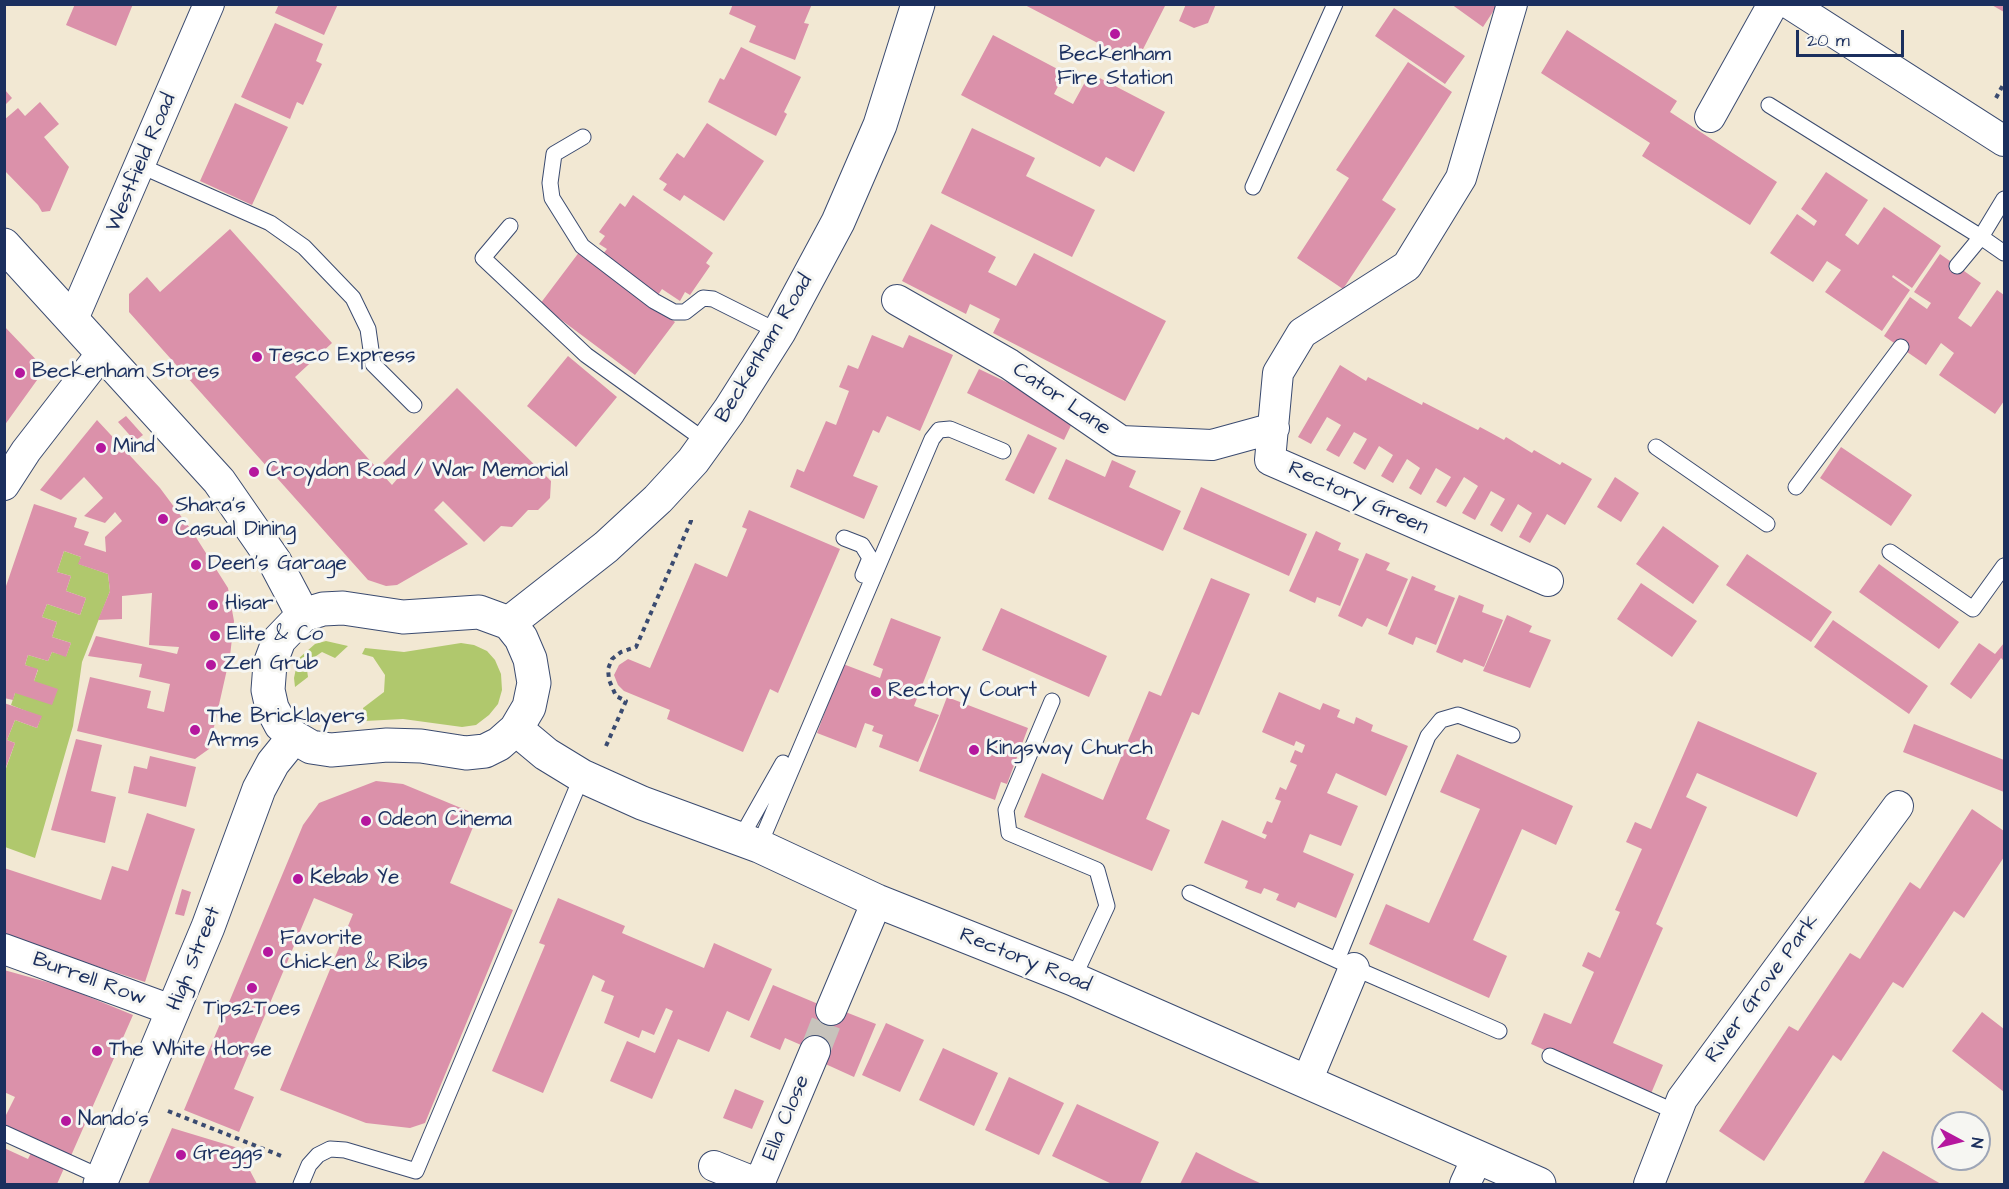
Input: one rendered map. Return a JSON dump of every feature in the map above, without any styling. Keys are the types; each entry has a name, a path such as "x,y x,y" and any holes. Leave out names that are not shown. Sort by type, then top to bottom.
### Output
{"main road":[{"name":"Beckenham Road","path":"509,623 606,547 658,500 700,451 779,332 838,222 863,167 895,81 918,4"},
{"path":"4,244 219,481 275,562 303,615"},
{"path":"343,608 403,618 479,612 509,623 521,638 530,659 534,683 529,707 516,729 499,744 485,751 466,753 421,746 387,745 331,750 311,747 280,725 272,708 268,690 270,664 279,640 303,615 322,609 343,608"},
{"name":"Rectory Road","path":"516,729 546,754 582,776 642,802 750,842 877,901 1072,980 1307,1081 1471,1171 1539,1185"},
{"name":"High Street","path":"102,1181 208,927 259,789 273,763 294,737"}],"street":[{"name":"Westfield Road","path":"73,320 209,4"},
{"name":"Rectory Green","path":"1512,4 1461,178 1407,266 1302,333 1278,373 1270,460 1548,581"},
{"path":"1710,117 1773,4"},
{"path":"1790,4 2004,141"},
{"name":"Cator Lane","path":"897,300 1008,364 1121,441 1212,445 1274,428"},
{"path":"4,485 26,451 102,352"},
{"name":"River Grove Park","path":"1649,1185 1677,1113 1689,1090 1898,806"},
{"path":"831,1010 877,901"},
{"name":"Burrell Row","path":"4,949 174,1011"},
{"path":"1307,1081 1345,964"},
{"name":"Ella Close","path":"714,1166 759,1184 815,1051"}],"lane":[{"path":"1253,187 1335,4"},
{"path":"1769,105 2004,253"},
{"path":"583,137 554,154 550,183 552,198 582,246 654,300 674,312 685,312 703,298 713,299 779,332"},
{"path":"141,166 270,224 304,247 353,298 363,313 368,328 373,364 414,405"},
{"path":"1957,266 1981,237 2004,199"},
{"path":"510,226 483,258 586,355 700,451"},
{"path":"1796,487 1902,347"},
{"path":"750,842 932,439 939,430 950,429 1003,451"},
{"path":"1656,447 1767,524"},
{"path":"750,842 870,558 862,545 844,538"},
{"path":"1890,552 1973,609 2004,566"},
{"path":"1052,701 1006,810 1009,832 1098,870 1107,906 1072,980"},
{"path":"1345,964 1428,736 1441,720 1458,715 1512,735"},
{"path":"302,1185 309,1165 318,1155 330,1149 345,1150 416,1171 582,776"},
{"path":"1190,892 1345,964 1499,1031"},
{"path":"1550,1056 1677,1113"},
{"path":"4,1133 102,1181"}],"path":[{"path":"606,746 626,701 616,696 609,680 608,669 612,659 636,646 691,521 700,451"},
{"path":"168,1111 253,1146 309,1165"}],"green space":[{"path":"64,551 81,557 79,564 108,574 110,591 82,662 73,726 35,858 5,847 5,771 15,743 7,740 15,720 37,728 41,717 11,705 15,693 34,681 38,670 25,665 28,655 48,661 52,652 66,656 71,643 52,637 57,622 42,617 47,604 80,615 86,598 66,591 71,576 57,572"},
{"path":"326,641 348,646 335,658 322,652 306,663 308,677 295,687 294,678 298,659 315,644"},
{"path":"461,643 474,645 487,651 495,660 501,674 502,690 498,704 489,715 476,725 462,727 403,719 365,721 363,708 384,692 385,675 373,657 362,654 365,648 404,652"}],"building":[{"path":"75,4 133,4 116,46 66,25"},
{"path":"279,4 338,4 324,35 275,13"},
{"path":"733,4 812,4 804,23 809,24 795,60 749,42 756,26 729,14"},
{"name":"Beckenham Fire Station","path":"1023,4 1166,4 1136,63"},
{"path":"1186,4 1199,6 1216,4 1208,23 1194,28 1179,21"},
{"path":"1451,4 1498,4 1483,27"},
{"path":"1990,4 2004,4 2004,12"},
{"path":"1394,8 1465,56 1445,84 1375,36"},
{"path":"275,23 323,44 316,61 322,64 303,105 297,102 290,119 241,97"},
{"path":"1567,30 1677,101 1670,112 1777,182 1750,225 1642,156 1650,143 1541,73"},
{"path":"993,35 1065,73 1054,94 1073,104 1090,73 1165,112 1134,172 1106,157 1100,167 961,95"},
{"path":"741,47 801,77 784,112 787,114 776,136 708,102 720,78 724,80"},
{"path":"1408,62 1452,92 1382,200 1396,209 1343,289 1297,258 1349,178 1336,170"},
{"path":"5,90 12,98 5,105"},
{"path":"40,102 59,124 44,137 69,167 50,211 42,212 4,170 4,120 18,108 25,116"},
{"path":"235,103 288,127 252,205 200,181"},
{"path":"707,123 764,161 724,221 684,195 680,201 663,190 667,184 659,179 677,153 684,158"},
{"path":"972,128 1035,158 1026,176 1095,210 1072,257 941,193"},
{"path":"1826,172 1868,200 1845,235 1858,245 1884,207 1941,246 1912,288 1893,275 1892,277 1910,290 1882,331 1825,292 1841,270 1827,261 1813,282 1770,253 1797,214 1814,226 1817,221 1801,209"},
{"path":"633,195 713,253 706,263 710,266 690,295 685,292 680,301 662,289 658,295 602,255 607,249 599,244 605,236 599,232 620,203 625,207"},
{"path":"931,224 996,257 988,272 1016,286 1034,253 1166,321 1125,401 993,333 1000,319 970,304 966,314 902,281"},
{"path":"230,229 332,343 295,377 392,485 398,478 383,463 457,388 551,481 550,498 538,510 528,510 512,527 501,526 484,542 443,501 434,510 468,544 397,585 386,586 368,580 129,312 129,294 147,277 160,292"},
{"path":"580,251 675,322 635,375 540,304"},
{"path":"1940,254 1981,283 1958,318 1971,327 1997,290 2004,295 2004,401 1995,414 1939,375 1954,353 1941,343 1926,365 1884,336 1910,297 1927,309 1931,303 1914,292"},
{"path":"4,326 45,369 4,426"},
{"path":"872,335 903,348 909,335 953,355 920,431 887,416 879,433 873,430 853,476 878,486 864,519 790,487 797,469 804,472 826,421 836,425 849,391 839,387 848,365 858,369"},
{"path":"568,356 617,397 576,447 527,406"},
{"path":"1340,365 1366,381 1368,377 1422,405 1423,402 1478,430 1480,427 1504,440 1506,437 1532,453 1534,450 1560,465 1562,462 1592,479 1565,525 1547,514 1530,543 1519,537 1532,513 1518,504 1502,532 1490,525 1505,499 1491,491 1475,520 1462,513 1478,486 1464,477 1446,507 1436,502 1451,477 1436,468 1421,495 1409,488 1420,468 1407,459 1393,483 1381,476 1393,455 1379,446 1365,470 1353,463 1367,439 1354,432 1339,457 1326,450 1341,425 1327,417 1311,444 1298,437"},
{"path":"979,369 1076,415 1064,440 967,393"},
{"path":"126,416 143,435 135,441 118,422"},
{"path":"97,420 160,488 192,531 228,588 234,621 230,656 209,749 195,759 77,731 90,677 151,691 147,708 164,712 170,684 139,677 142,664 88,656 96,636 177,654 179,647 149,645 152,593 122,596 122,619 98,620 110,591 108,574 78,564 81,557 64,551 57,572 71,576 66,591 86,598 80,615 47,604 42,617 57,622 52,637 71,643 66,657 52,652 48,661 28,655 25,665 38,669 34,681 58,689 52,705 15,693 13,700 4,698 4,592 34,504 77,518 74,527 89,532 84,545 106,552 105,537 122,521 115,512 105,523 84,516 103,498 84,477 61,500 40,490"},
{"path":"1028,434 1057,448 1034,494 1005,480"},
{"path":"1841,447 1912,495 1891,526 1820,478"},
{"path":"1066,459 1105,477 1112,460 1136,471 1129,487 1181,511 1163,551 1048,499"},
{"path":"1615,477 1639,493 1621,522 1597,507"},
{"path":"1201,487 1307,534 1289,576 1183,529"},
{"path":"749,510 840,549 778,693 770,689 743,752 667,719 670,710 624,691 618,685 614,675 619,665 628,659 650,668 695,563 727,577 747,529 742,527"},
{"path":"1663,526 1719,566 1693,604 1636,564"},
{"path":"1316,531 1341,543 1338,550 1359,559 1340,606 1317,597 1315,603 1289,591"},
{"path":"1366,553 1390,563 1386,570 1408,579 1387,627 1367,618 1362,627 1338,616"},
{"path":"1747,554 1832,612 1811,642 1726,585"},
{"path":"1879,564 1959,622 1939,649 1859,592"},
{"path":"1412,576 1436,586 1434,590 1455,598 1436,645 1416,637 1413,645 1388,634"},
{"path":"1211,578 1250,594 1199,715 1192,712 1146,819 1170,830 1152,871 1024,817 1042,773 1103,800 1149,691 1161,696"},
{"path":"1641,583 1697,621 1672,657 1617,619"},
{"path":"1459,595 1484,605 1482,612 1503,620 1484,667 1464,659 1462,663 1436,652"},
{"path":"1001,608 1107,656 1089,697 982,650"},
{"path":"1507,615 1532,626 1529,632 1551,640 1530,688 1483,671"},
{"name":"Rectory Court","path":"891,618 941,637 914,706 939,715 918,762 879,747 883,735 872,731 874,726 865,723 856,748 817,733 843,664 880,678 883,669 873,665"},
{"path":"1833,620 1928,686 1909,714 1814,647"},
{"path":"1979,643 1995,654 2004,643 2004,661 2001,658 1971,699 1950,684"},
{"path":"1279,692 1320,710 1323,703 1340,710 1337,717 1354,724 1356,717 1373,725 1371,731 1408,746 1386,796 1336,773 1327,793 1358,806 1341,846 1310,834 1303,852 1354,874 1336,918 1298,902 1295,908 1276,900 1279,894 1264,888 1261,894 1245,888 1248,881 1204,863 1222,820 1265,839 1267,835 1262,833 1267,821 1272,823 1281,801 1275,799 1280,787 1286,790 1297,765 1290,762 1295,750 1302,753 1305,745 1296,741 1294,746 1262,732"},
{"name":"Kingsway Church","path":"947,697 1028,728 1007,784 1001,782 995,800 919,771"},
{"path":"4,703 42,716 37,728 15,720 7,740 15,743 5,770"},
{"path":"1698,721 1817,773 1797,817 1697,773 1686,797 1707,807 1656,924 1663,928 1613,1043 1663,1065 1650,1096 1531,1044 1544,1013 1571,1024 1594,972 1582,966 1588,952 1600,958 1620,912 1615,910 1642,849 1626,842 1635,822 1651,829"},
{"path":"1914,724 2004,760 2004,792 1903,752"},
{"path":"76,739 102,745 91,791 116,797 105,843 51,830"},
{"path":"1457,754 1573,806 1556,845 1522,829 1473,940 1507,956 1489,998 1369,944 1386,904 1429,923 1480,809 1440,792"},
{"path":"150,756 196,767 186,807 128,793 134,766 147,769"},
{"path":"376,781 403,784 478,815 450,883 513,910 425,1123 410,1128 366,1123 280,1090 353,914 314,898 234,1089 254,1097 239,1132 184,1110 303,825 319,803"},
{"path":"1972,809 2004,831 2004,857 1964,918 1954,911 1903,988 1893,982 1841,1061 1833,1055 1764,1161 1719,1131 1789,1026 1798,1031 1850,953 1860,959 1910,882 1920,889"},
{"path":"147,813 195,829 145,982 4,936 4,868 101,900 112,866 128,871"},
{"path":"182,889 191,892 184,916 175,914"},
{"path":"558,898 625,926 622,933 704,968 714,943 772,969 749,1021 727,1011 709,1052 678,1039 652,1099 610,1081 627,1041 655,1053 673,1011 666,1008 654,1035 642,1030 639,1038 604,1023 614,996 601,991 605,981 593,975 543,1093 492,1071 545,945 539,943"},
{"path":"4,970 65,987 133,1015 70,1158 4,1128 4,1119 15,1097 4,1092"},
{"path":"773,985 842,1014 843,1011 876,1024 854,1077 821,1062 824,1055 785,1038 780,1050 750,1037"},
{"path":"1982,1012 2004,1029 2004,1092 1952,1051"},
{"path":"886,1023 924,1040 900,1092 862,1075"},
{"path":"943,1048 998,1073 974,1126 919,1100"},
{"path":"1009,1077 1064,1103 1039,1155 985,1130"},
{"path":"735,1089 764,1101 752,1129 723,1118"},
{"path":"1077,1104 1159,1142 1140,1184 1112,1184 1052,1156"},
{"path":"172,1128 238,1148 257,1184 148,1184"},
{"path":"4,1148 28,1159 32,1151 65,1166 57,1184 4,1184"},
{"path":"1883,1151 1908,1165 1941,1184 1863,1184"},
{"path":"1196,1152 1236,1172 1262,1184 1180,1184"}],"tunnel":[{"path":"815,1051 831,1010"}],"place":[{"name":"Beckenham Fire Station","path":"1115,34"},
{"name":"Tesco Express","path":"257,357"},
{"name":"Beckenham Stores","path":"20,373"},
{"name":"Mind","path":"101,448"},
{"name":"Croydon Road / War Memorial","path":"254,472"},
{"name":"Shara's Casual Dining","path":"163,519"},
{"name":"Deen’s Garage","path":"196,565"},
{"name":"Hisar","path":"213,605"},
{"name":"Elite & Co","path":"215,636"},
{"name":"Zen Grub","path":"211,665"},
{"name":"Rectory Court","path":"876,692"},
{"name":"The Bricklayers Arms","path":"195,730"},
{"name":"Kingsway Church","path":"974,750"},
{"name":"Odeon Cinema","path":"366,821"},
{"name":"Kebab Ye","path":"298,879"},
{"name":"Favorite Chicken & Ribs","path":"268,952"},
{"name":"Tips2Toes","path":"252,988"},
{"name":"The White Horse","path":"97,1051"},
{"name":"Nando's","path":"66,1121"},
{"name":"Greggs","path":"181,1155"}]}
